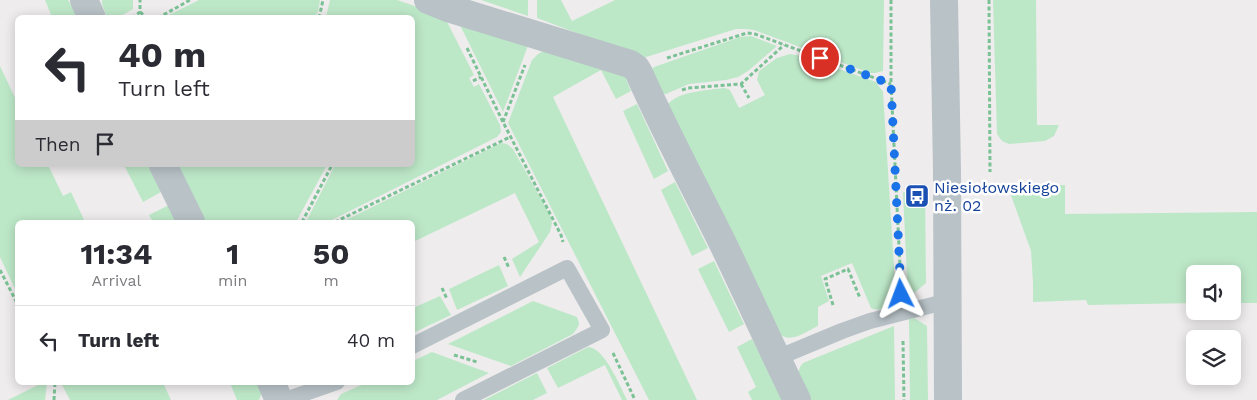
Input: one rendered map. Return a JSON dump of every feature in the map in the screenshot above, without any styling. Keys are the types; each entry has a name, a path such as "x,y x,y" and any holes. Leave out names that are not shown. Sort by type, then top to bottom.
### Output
{"street":[{"path":"84,0 91,15"},
{"path":"944,0 948,400"},
{"path":"438,4 630,64 636,68 684,170 725,248 796,400"},
{"path":"164,167 190,220"},
{"path":"272,385 279,400"}],"lane":[{"path":"415,345 567,268 602,330 463,400"},
{"path":"776,358 870,321 948,301"},
{"path":"285,400 328,385"}],"path":[{"path":"140,0 140,12 144,15"},
{"path":"163,15 190,0"},
{"path":"320,15 323,0"},
{"path":"891,0 891,84 902,312 904,400"},
{"path":"989,0 990,172"},
{"path":"438,4 481,77 561,235 567,268"},
{"path":"136,15 140,12"},
{"path":"636,68 747,33 755,34 891,84"},
{"path":"652,104 688,88 741,84 784,45"},
{"path":"473,81 481,77"},
{"path":"741,84 749,98"},
{"path":"339,220 510,137"},
{"path":"303,220 331,167"},
{"path":"842,331 825,279 848,269 870,321"},
{"path":"0,270 15,299"},
{"path":"602,330 635,400"},
{"path":"415,345 516,374"},
{"path":"54,400 55,385"}],"green space":[{"path":"45,0 68,0 77,15 51,15"},
{"path":"102,0 133,0 133,9 122,15 106,15"},
{"path":"199,0 320,0 316,15 169,15"},
{"path":"330,0 397,0 444,16 474,75 469,78 474,87 479,84 500,125 501,132 497,137 332,220 307,220 334,167 415,167 415,15 326,15"},
{"path":"481,0 528,0 528,16 484,1"},
{"path":"537,0 561,0 572,21 615,0 884,0 883,71 870,73 754,30 745,29 736,29 643,58 537,18"},
{"path":"993,0 1036,0 1037,125 1059,125 1054,136 1045,141 1009,144 1002,141 997,134"},
{"path":"457,19 529,43 503,112"},
{"path":"751,36 777,46 748,71 738,77 689,84 666,94 661,93 651,70 654,67 740,37"},
{"path":"545,50 623,72 631,91 616,99 601,70 553,97 697,400 649,400 508,123 532,60"},
{"path":"790,54 802,56 876,82 883,92 896,298 885,308 878,310 871,308 852,263 821,276 829,301 818,307 818,326 790,338 781,335 668,104 679,96 725,88 730,90 739,108 765,95 757,80 759,71 777,58"},
{"path":"0,66 15,98 15,167 49,167 63,196 71,192 84,220 15,220 15,289 0,257"},
{"path":"637,104 668,171 654,179 623,111"},
{"path":"501,143 507,144 513,149 550,215 552,223 550,232 520,277 512,259 539,242 515,193 415,241 415,220 346,220"},
{"path":"125,167 149,167 161,192 143,202"},
{"path":"178,167 326,167 297,220 204,220"},
{"path":"675,182 708,248 692,256 661,190"},
{"path":"1065,185 1065,214 1257,212 1257,303 1241,303 1241,265 1186,265 1186,303 1088,305 1086,300 1033,302 1031,251 1008,187"},
{"path":"925,190 926,283 908,298 903,192"},
{"path":"169,205 176,220 152,220 149,215"},
{"path":"714,261 744,324 729,332 698,269"},
{"path":"499,265 508,286 457,310 449,289"},
{"path":"440,296 451,315 415,332 415,307"},
{"path":"533,301 577,317 578,327 573,334 511,366 448,344"},
{"path":"914,318 927,326 928,400 910,400 909,319"},
{"path":"894,326 895,400 810,400 798,373 803,363"},
{"path":"752,339 783,400 752,400 748,392 756,387 737,347"},
{"path":"588,347 600,353 606,360 627,400 622,400 605,365 558,388 547,368"},
{"path":"432,352 489,373 437,400 337,400 341,394 361,385 415,385 415,360"},
{"path":"537,373 547,393 533,400 484,400"},
{"path":"38,385 47,385 45,400 8,400"},
{"path":"62,385 164,385 171,400 70,400"},
{"path":"231,385 262,385 259,400 237,400"}],"place":[{"name":"Niesiołowskiego nż. 02","path":"917,196"}],"route":[{"path":"820,58 891,84 901,294"}]}
